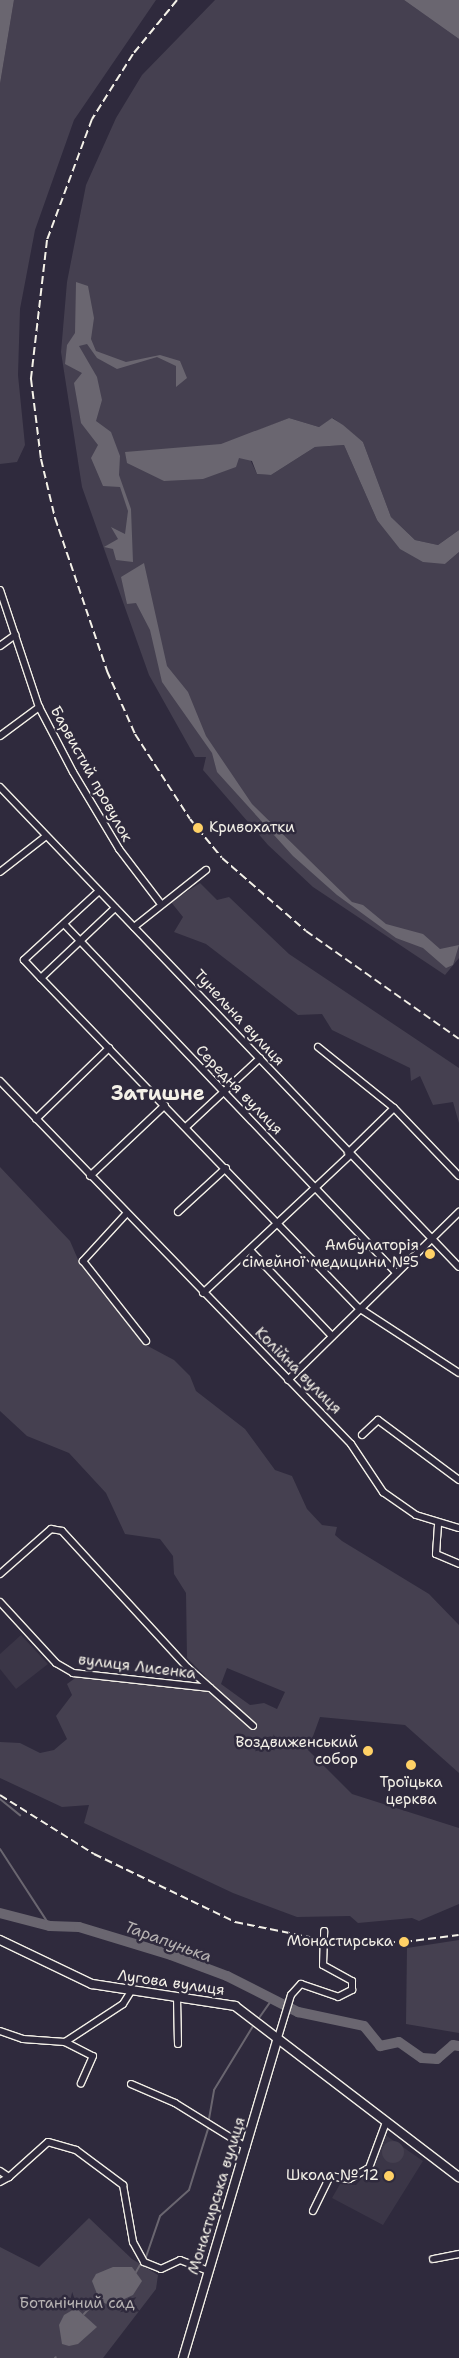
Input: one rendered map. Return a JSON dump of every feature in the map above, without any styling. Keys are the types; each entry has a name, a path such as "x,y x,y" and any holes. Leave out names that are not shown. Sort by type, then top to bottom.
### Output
{"street":[{"name":"Барвистий провулок","path":"0,590 39,707 119,849 160,904"},
{"path":"0,646 15,635"},
{"path":"0,736 39,707"},
{"name":"Тунельна вулиця","path":"0,787 459,1267"},
{"path":"0,872 46,836"},
{"path":"134,928 160,904 206,870"},
{"path":"99,891 24,960 281,1224 359,1308 459,1373"},
{"path":"41,978 115,908"},
{"name":"Середня вулиця","path":"64,924 396,1273"},
{"path":"318,1047 394,1108 459,1176"},
{"path":"36,1119 109,1048"},
{"path":"186,1127 260,1058"},
{"name":"Колійна вулиця","path":"0,1081 126,1214 352,1444 383,1492 438,1525 459,1528"},
{"path":"90,1176 165,1105"},
{"path":"203,1293 281,1224 394,1108"},
{"path":"178,1212 226,1168"},
{"path":"288,1380 359,1308 459,1212"},
{"path":"126,1214 83,1261 146,1341"},
{"path":"250,1250 332,1336"},
{"path":"362,1435 378,1420 459,1480"},
{"path":"438,1525 436,1554 459,1564"},
{"path":"0,1574 56,1528 211,1688 253,1726"},
{"name":"вулиця Лисенка","path":"0,1602 56,1663 73,1672 211,1688"},
{"path":"277,2042 290,1998 301,1984 338,1996 352,1990 352,1981 323,1965 324,1932"},
{"name":"Лугова вулиця","path":"0,1940 92,1984 130,1993 177,1997 234,2006 277,2042 385,2125 459,2177"},
{"path":"64,2042 123,2004 130,1993"},
{"path":"177,1997 178,2044"},
{"path":"0,2031 23,2039 64,2042 94,2056 81,2083"},
{"name":"Монастирська вулиця","path":"183,2358 277,2042"},
{"path":"132,2084 176,2103 246,2147"},
{"path":"313,2211 330,2176 349,2179 370,2168 385,2125"},
{"path":"0,2182 9,2177 48,2142 76,2150 123,2185 133,2242 144,2262 161,2270 180,2260 209,2271"},
{"path":"0,2171 9,2177"},
{"path":"433,2259 459,2254"}],"shaded area":[{"path":"0,0 14,0 0,84"},
{"path":"404,0 459,0 459,39"},
{"path":"76,282 88,286 94,318 91,339 96,351 126,362 160,355 180,361 187,378 176,387 176,366 157,357 117,369 97,358 87,344 79,346 97,377 102,400 96,421 111,432 120,456 119,475 131,509 133,562 116,560 113,549 104,547 118,539 111,527 125,534 128,511 120,487 103,486 91,458 98,445 81,423 74,383 82,373 65,364 67,345 75,333"},
{"path":"289,418 319,427 332,418 343,425 363,442 391,517 415,540 438,545 459,530 459,552 445,564 423,562 400,549 377,520 344,445 315,447 271,475 257,474 252,461 239,458 236,467 203,479 164,481 127,463 125,452 221,444"},
{"path":"144,563 167,666 188,692 206,736 252,804 352,902 363,905 386,924 423,934 440,949 459,945 453,965 446,968 423,948 396,938 337,895 293,856 217,772 212,753 162,682 150,630 136,603 127,604 121,577"},
{"path":"21,1635 48,1664 16,1689 0,1669 0,1654"},
{"name":"Школа № 12","path":"384,2134 423,2161 383,2225 332,2198 340,2184 356,2185 371,2168"},
{"path":"113,2267 132,2267 142,2281 133,2295 109,2306 99,2299 92,2281 96,2274"},
{"path":"76,2308 97,2327 78,2344 69,2346 62,2344 59,2325 64,2315"}],"green space":[{"path":"14,0 156,0 74,120 35,230 20,309 18,375 25,445 17,462 0,464 0,84"},
{"path":"215,0 404,0 459,39 459,530 438,545 415,540 391,517 363,442 333,418 319,427 289,418 240,438 257,474 271,475 315,447 344,445 377,520 445,564 459,552 459,958 445,975 313,887 268,845 203,770 206,757 195,757 149,675 82,487 61,352 67,282 86,185 116,118 142,75"},
{"path":"200,883 217,900 229,897 289,954 459,1068 459,1123 453,1102 433,1105 420,1076 411,1081 410,1068 332,1030 322,1014 298,1015 206,944 174,932 183,917 171,902"},
{"path":"0,1167 70,1241 80,1264 144,1344 174,1360 190,1376 196,1391 245,1429 275,1470 292,1476 307,1509 322,1525 337,1527 335,1535 342,1541 429,1594 459,1625 459,1773 405,1725 320,1717 308,1750 352,1794 459,1828 459,1904 419,1921 412,1918 358,1923 350,1916 297,1917 233,1893 84,1823 89,1805 62,1807 0,1778 0,1742 20,1743 40,1753 54,1750 67,1739 56,1716 72,1695 67,1684 78,1676 210,1691 205,1676 187,1658 186,1593 174,1574 173,1556 160,1539 125,1534 106,1493 69,1453 27,1436 0,1411","holes":["227,1668 285,1692 277,1709 264,1703 250,1705 221,1684"]},
{"path":"459,1940 459,2033 406,2024 407,1948"},
{"path":"393,2141 401,2144 404,2152 401,2160 393,2163 385,2160 382,2152 385,2144"},
{"name":"Ботанічний сад","path":"89,2218 132,2259 158,2275 156,2289 103,2358 0,2358 0,2247 39,2267"}],"waterway":[{"path":"0,1799 20,1815"},
{"name":"Тарапунька","path":"0,1849 50,1926"},
{"name":"Тарапунька","path":"0,1913 50,1926 79,1927 171,1955 227,1976 298,2012 364,2026 380,2046 399,2042 422,2058 437,2059 453,2045 459,2046"},
{"name":"Тарапунька","path":"259,2018 273,1998"},
{"name":"Тарапунька","path":"209,2119 214,2090 253,2026"},
{"name":"Тарапунька","path":"146,2257 160,2216 189,2190 208,2129"},
{"name":"Тарапунька","path":"136,2272 140,2265"},
{"name":"Тарапунька","path":"84,2314 100,2297"}],"railway":[{"path":"177,0 133,54 92,119 47,240 31,379 41,459 55,518 107,671 135,734 190,819 222,858 306,931 459,1039"},
{"path":"0,1795 94,1854 235,1922 339,1943 404,1942 459,1935"}],"place":[{"name":"Кривохатки","path":"198,828"},
{"name":"Амбулаторія сімейної медицини №5","path":"430,1254"},
{"name":"Воздвиженський собор","path":"368,1751"},
{"name":"Троїцька церква","path":"411,1765"},
{"name":"Монастирська","path":"404,1942"},
{"name":"Школа № 12","path":"389,2176"}],"district":[{"name":"Затишне","path":"158,1093"}]}
